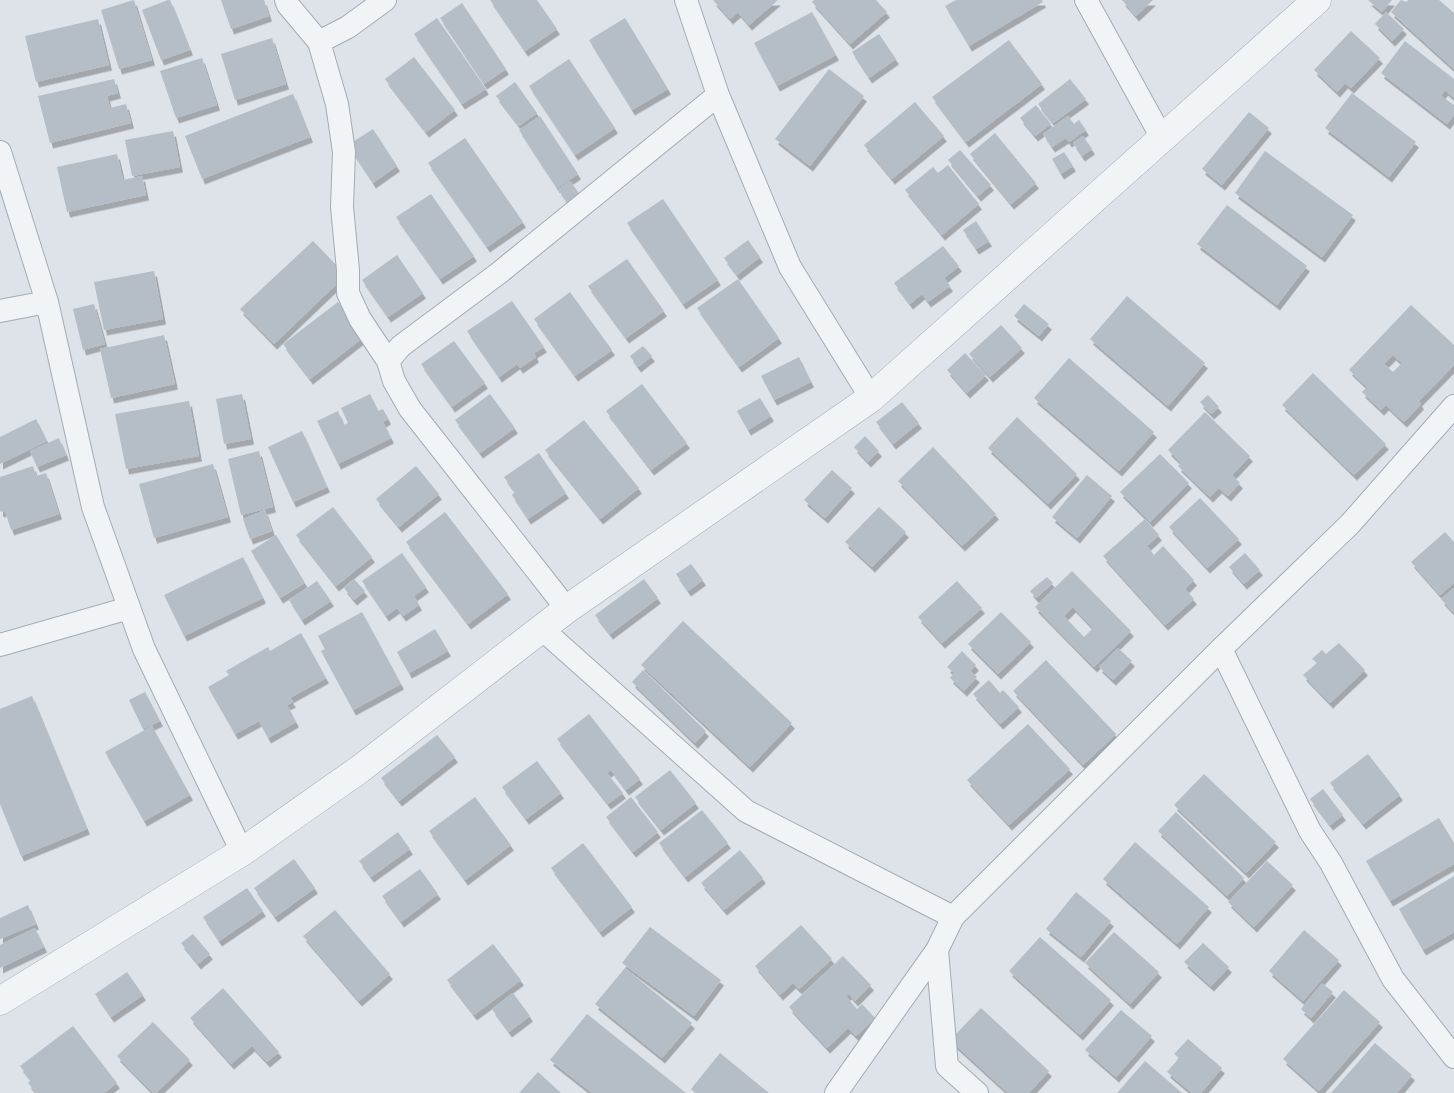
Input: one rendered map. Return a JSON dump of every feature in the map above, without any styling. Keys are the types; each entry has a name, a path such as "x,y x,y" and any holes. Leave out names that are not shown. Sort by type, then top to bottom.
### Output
{"street":[{"path":"286,0 288,5 319,42 337,104 344,152 342,207 348,293 360,319 388,361 394,381 410,409 567,609"},
{"path":"319,42 348,27 385,0"},
{"path":"686,0 718,95 790,267 871,398"},
{"path":"1086,0 1162,138"},
{"path":"0,1001 242,852 360,769 567,609 871,398 1317,0"},
{"path":"388,361 401,346 499,273 718,95"},
{"path":"0,152 47,302 93,507 144,649 242,852"},
{"path":"0,312 47,302"},
{"path":"836,1093 937,950 953,917 1221,648 1350,524 1454,406"},
{"path":"0,645 129,608"},
{"path":"542,629 746,811 953,917"},
{"path":"1221,648 1310,831 1331,863 1393,980 1454,1057"},
{"path":"937,950 947,1066 977,1093"}],"building":[{"path":"134,0 152,60 119,69 101,10"},
{"path":"170,0 190,50 161,60 142,10"},
{"path":"221,0 264,0 269,16 231,29"},
{"path":"490,0 537,0 557,29 525,51"},
{"path":"713,0 778,0 749,25 738,12 730,19"},
{"path":"814,0 876,0 887,12 850,44 812,2"},
{"path":"956,0 1042,0 1043,2 969,46 945,6"},
{"path":"1122,0 1153,0 1136,16"},
{"path":"1368,0 1392,0 1382,12"},
{"path":"1401,0 1407,2 1408,0 1439,0 1454,13 1454,69 1391,12"},
{"path":"462,3 506,69 484,84 440,18"},
{"path":"812,12 836,55 777,86 754,43"},
{"path":"1386,12 1404,29 1392,41 1375,24"},
{"path":"437,18 486,89 462,104 414,34"},
{"path":"625,18 668,89 632,110 589,40"},
{"path":"98,19 109,65 36,82 25,36"},
{"path":"1351,31 1380,58 1351,88 1345,83 1337,92 1314,70"},
{"path":"879,34 896,59 869,78 852,52"},
{"path":"272,38 286,84 235,100 221,54"},
{"path":"1009,40 1042,84 966,142 932,97"},
{"path":"1405,41 1454,79 1454,98 1445,90 1441,96 1454,105 1454,115 1447,124 1381,73"},
{"path":"414,57 455,110 426,132 385,79"},
{"path":"202,58 217,105 176,118 160,71"},
{"path":"569,59 615,128 575,155 529,86"},
{"path":"829,69 864,96 810,166 775,139"},
{"path":"114,79 118,93 107,96 110,108 126,104 131,123 50,143 38,96"},
{"path":"1070,79 1086,99 1053,123 1038,104"},
{"path":"515,82 537,113 519,126 496,96"},
{"path":"1352,93 1416,142 1389,177 1325,128"},
{"path":"293,94 310,137 202,179 185,136"},
{"path":"915,102 944,136 892,179 864,145"},
{"path":"1036,105 1051,124 1035,136 1020,118"},
{"path":"1249,112 1269,128 1222,185 1202,169"},
{"path":"540,116 578,174 557,188 519,130"},
{"path":"1068,116 1074,124 1079,120 1086,130 1069,142 1066,138 1052,147 1043,134"},
{"path":"373,129 397,166 373,183 348,145"},
{"path":"173,131 180,167 132,176 125,140"},
{"path":"995,133 1036,183 1011,204 970,154"},
{"path":"1083,136 1092,149 1082,156 1073,143"},
{"path":"465,138 523,222 487,247 428,163"},
{"path":"960,150 991,185 978,196 948,160"},
{"path":"1265,151 1353,215 1322,257 1235,193"},
{"path":"1064,152 1073,166 1061,174 1052,159"},
{"path":"117,154 123,180 142,176 146,195 67,212 57,167"},
{"path":"948,165 979,204 942,235 905,190 933,167 938,173"},
{"path":"570,181 581,196 569,205 558,189"},
{"path":"431,194 474,256 440,279 396,217"},
{"path":"663,199 718,280 683,304 627,223"},
{"path":"1227,205 1307,266 1277,305 1197,244"},
{"path":"976,221 989,241 976,249 963,230"},
{"path":"748,240 760,257 737,275 724,258"},
{"path":"313,241 346,275 274,344 240,309"},
{"path":"943,246 959,266 944,278 950,286 928,302 922,294 910,304 894,283"},
{"path":"397,255 423,293 388,317 362,280"},
{"path":"627,259 664,311 626,338 588,286"},
{"path":"154,271 163,319 104,330 94,282"},
{"path":"738,279 779,338 739,367 697,308"},
{"path":"570,292 612,350 575,376 534,319"},
{"path":"1127,296 1205,363 1168,406 1090,339"},
{"path":"512,301 544,347 534,353 536,357 520,368 517,364 499,377 467,331"},
{"path":"338,302 365,336 310,379 283,344"},
{"path":"94,304 105,344 83,350 73,309"},
{"path":"1024,304 1049,324 1039,336 1014,316"},
{"path":"1411,305 1454,345 1454,365 1419,401 1421,404 1404,422 1386,405 1381,410 1362,392 1367,387 1349,370","holes":["1393,355 1402,363 1393,372 1384,364"]},
{"path":"1001,325 1022,348 990,377 969,354"},
{"path":"164,335 175,384 111,398 100,349"},
{"path":"454,341 485,383 452,407 421,364"},
{"path":"643,346 652,356 638,367 630,356"},
{"path":"965,353 986,375 967,393 947,370"},
{"path":"799,357 811,382 774,400 761,376"},
{"path":"1069,358 1154,432 1119,471 1034,398"},
{"path":"1313,373 1386,444 1354,475 1282,405"},
{"path":"642,384 687,443 651,470 606,411"},
{"path":"242,394 251,439 224,444 216,399"},
{"path":"370,394 378,411 383,409 388,419 383,422 391,438 338,464 317,421 338,411 344,425 348,423 341,408"},
{"path":"490,394 515,428 480,453 455,420"},
{"path":"1208,395 1219,407 1211,414 1200,402"},
{"path":"760,398 771,416 748,430 737,411"},
{"path":"189,401 199,456 126,469 115,414"},
{"path":"902,402 919,423 893,444 876,422"},
{"path":"1205,412 1250,456 1232,475 1240,483 1228,496 1219,488 1210,497 1178,466 1181,463 1168,450"},
{"path":"1017,417 1077,474 1048,504 988,448"},
{"path":"36,419 47,441 0,464 0,437"},
{"path":"584,420 639,488 600,519 545,450"},
{"path":"302,431 327,487 293,502 268,447"},
{"path":"865,436 879,451 868,462 854,447"},
{"path":"59,438 66,455 37,467 30,451"},
{"path":"933,447 996,514 962,546 898,481"},
{"path":"259,451 273,507 241,515 228,459"},
{"path":"539,453 566,493 528,519 512,495 515,492 504,477"},
{"path":"1160,454 1189,483 1150,522 1120,492"},
{"path":"213,464 228,517 154,538 139,484"},
{"path":"33,466 36,476 46,473 59,514 11,530 5,511 1,512 0,510 0,477"},
{"path":"416,466 439,494 399,527 376,499"},
{"path":"832,470 852,488 825,518 804,500"},
{"path":"1087,475 1112,496 1077,538 1052,517"},
{"path":"1200,498 1239,539 1207,568 1169,527"},
{"path":"333,507 372,557 336,586 296,535"},
{"path":"879,507 906,532 872,567 845,542"},
{"path":"265,510 272,531 250,539 243,519"},
{"path":"445,512 508,594 468,624 406,542"},
{"path":"1145,519 1159,535 1147,546 1154,555 1163,546 1194,580 1185,589 1194,599 1165,625 1103,556"},
{"path":"1445,532 1454,542 1454,583 1440,595 1411,562"},
{"path":"276,535 305,583 280,598 251,551"},
{"path":"402,553 426,587 414,596 419,605 403,616 397,608 386,616 362,581"},
{"path":"1245,553 1260,570 1244,584 1229,567"},
{"path":"243,557 263,598 184,636 164,595"},
{"path":"691,564 703,580 688,591 676,574"},
{"path":"1072,571 1131,631 1094,667 1035,607","holes":["1073,607 1093,628 1084,637 1064,616"]},
{"path":"1047,577 1053,583 1036,598 1030,591"},
{"path":"354,579 365,591 354,600 344,588"},
{"path":"644,579 658,598 610,634 595,615"},
{"path":"317,581 331,601 302,620 289,600"},
{"path":"957,581 982,608 942,643 918,617"},
{"path":"1454,588 1454,613 1441,599"},
{"path":"362,612 401,684 353,710 321,651 325,649 318,636"},
{"path":"1001,612 1031,642 998,674 968,644"},
{"path":"683,621 792,723 750,767 641,665"},
{"path":"435,629 448,651 409,673 397,652"},
{"path":"301,633 326,678 290,698 293,702 287,705 296,722 268,738 259,721 235,734 208,687 229,675 226,671 268,647 270,651"},
{"path":"1339,643 1365,670 1330,703 1303,675 1317,663 1312,659 1322,650 1326,654"},
{"path":"1118,648 1132,661 1113,680 1099,667"},
{"path":"962,651 976,665 970,671 977,677 964,691 950,678 954,673 947,667"},
{"path":"1046,660 1116,734 1083,765 1013,691"},
{"path":"643,670 706,731 695,743 632,682"},
{"path":"989,680 1000,693 1003,690 1019,707 1000,724 973,694"},
{"path":"145,692 160,721 143,729 129,700"},
{"path":"32,696 87,829 21,856 0,804 0,709"},
{"path":"589,714 640,779 626,790 611,770 607,773 623,793 608,804 557,739"},
{"path":"1028,724 1070,769 1009,825 967,780"},
{"path":"152,726 190,795 144,821 105,752"},
{"path":"437,735 455,757 399,801 381,778"},
{"path":"1368,754 1400,795 1363,824 1330,783"},
{"path":"537,761 561,793 526,819 502,787"},
{"path":"670,770 696,803 661,830 635,797"},
{"path":"1204,774 1276,842 1246,873 1174,805"},
{"path":"1323,789 1343,815 1330,825 1310,799"},
{"path":"475,797 511,845 465,880 429,831"},
{"path":"631,797 658,832 633,852 606,817"},
{"path":"702,810 728,843 685,877 659,843"},
{"path":"1176,812 1244,878 1227,896 1158,831"},
{"path":"1439,818 1454,843 1454,864 1390,901 1366,861"},
{"path":"398,832 410,849 371,877 359,861"},
{"path":"1135,842 1209,907 1177,944 1103,879"},
{"path":"583,843 632,907 600,932 551,868"},
{"path":"740,850 763,878 724,910 701,883"},
{"path":"294,859 315,888 275,917 254,888"},
{"path":"1267,861 1293,885 1254,927 1228,902"},
{"path":"420,869 438,894 401,922 382,896"},
{"path":"1454,876 1454,932 1423,950 1399,909"},
{"path":"247,888 263,911 219,941 203,917"},
{"path":"1076,892 1111,921 1081,957 1046,929"},
{"path":"28,905 36,924 0,939 0,918"},
{"path":"335,910 390,974 359,1001 303,936"},
{"path":"801,925 832,959 799,989 793,983 780,995 755,966"},
{"path":"650,927 721,980 694,1016 622,963"},
{"path":"35,928 44,947 0,968 0,945"},
{"path":"1304,930 1339,960 1303,1001 1269,971"},
{"path":"1114,932 1159,972 1130,1004 1085,963"},
{"path":"193,934 210,954 198,964 181,943"},
{"path":"1040,937 1111,1000 1080,1035 1009,971"},
{"path":"1203,943 1229,967 1211,986 1184,962"},
{"path":"493,944 521,980 474,1015 447,980"},
{"path":"843,956 871,985 855,1001 849,994 846,996 857,1009 862,1004 875,1018 856,1036 848,1028 827,1048 789,1007"},
{"path":"625,968 692,1023 662,1058 595,1004"},
{"path":"127,972 143,995 111,1017 95,994"},
{"path":"1322,983 1333,992 1311,1018 1301,1009"},
{"path":"223,988 279,1052 267,1062 252,1046 231,1064 190,1018"},
{"path":"1344,990 1380,1022 1319,1091 1283,1059"},
{"path":"513,993 530,1016 509,1032 492,1009"},
{"path":"981,1008 1049,1071 1029,1093 1008,1093 950,1040"},
{"path":"1121,1010 1152,1036 1116,1077 1085,1050"},
{"path":"587,1014 686,1093 592,1093 550,1060"},
{"path":"153,1022 190,1060 156,1093 153,1093 117,1056"},
{"path":"73,1026 117,1083 104,1093 36,1093 28,1083 31,1080 20,1066"},
{"path":"1188,1039 1222,1068 1201,1093 1192,1093 1167,1072 1179,1058 1174,1054"},
{"path":"1375,1043 1412,1075 1397,1093 1331,1093"},
{"path":"720,1053 769,1093 695,1093 691,1089"},
{"path":"1145,1061 1182,1093 1117,1093"},
{"path":"538,1072 561,1093 519,1093"}]}
